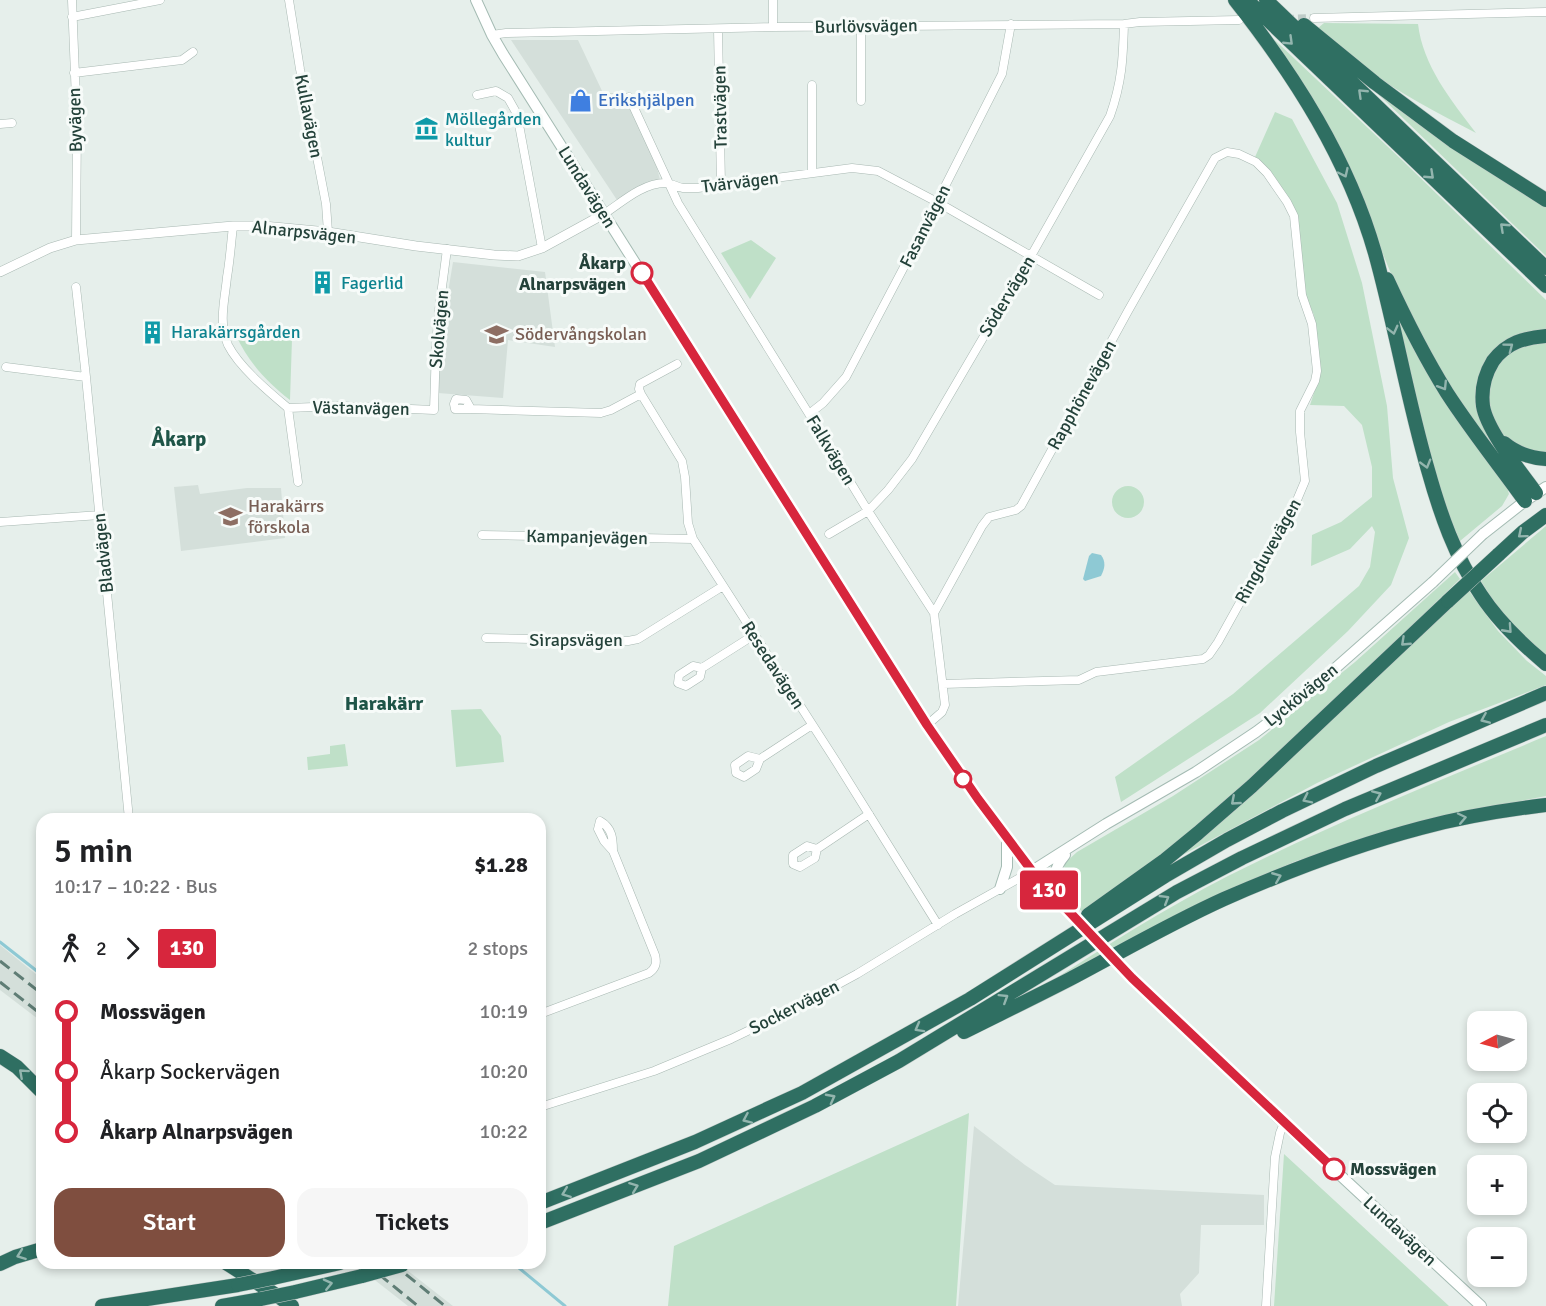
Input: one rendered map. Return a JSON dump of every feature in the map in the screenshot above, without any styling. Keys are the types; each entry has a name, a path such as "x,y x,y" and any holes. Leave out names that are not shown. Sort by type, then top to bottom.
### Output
{"highway":[{"path":"1235,0 1272,47 1319,122 1348,182 1374,252 1430,364 1464,418 1536,494"},
{"path":"1247,0 1546,286"},
{"path":"1266,0 1546,268"},
{"path":"1271,0 1375,83 1453,141 1546,200"},
{"path":"1513,180 1546,196"},
{"path":"1374,252 1422,450 1452,542 1480,595 1516,637 1543,662"},
{"path":"1536,494 1486,418 1483,393 1486,373 1505,349 1519,340 1546,336"},
{"path":"1496,435 1509,447 1522,454 1546,459"},
{"path":"970,999 1165,860 1198,833 1278,762 1523,532 1546,514"},
{"path":"546,1201 695,1142 784,1102 851,1067 970,999 1166,876 1273,815 1417,748 1546,693"},
{"path":"900,1061 1177,892 1242,858 1345,809 1546,725"},
{"path":"546,1221 708,1157 815,1106 900,1061 987,1021 1223,900 1321,860 1422,827 1506,810 1546,805"},
{"path":"0,1056 17,1067 36,1086"},
{"path":"0,1264 36,1251"},
{"path":"226,1269 276,1295"},
{"path":"235,1269 292,1306"},
{"path":"102,1306 238,1285 313,1269"},
{"path":"222,1306 295,1292 388,1269"}],"main road":[{"name":"Lundavägen","path":"476,0 492,35 927,725 963,779 1032,871 1132,978 1480,1306"},
{"name":"Lyckövägen","path":"1032,871 1196,772 1256,732 1305,695 1433,582 1483,534 1536,494"},
{"path":"1000,889 1007,867 1007,837"},
{"path":"1062,904 1055,885 1056,869 1067,852 1079,841"}],"street":[{"name":"Byvägen","path":"72,0 77,125 76,240"},
{"path":"72,16 160,0"},
{"name":"Kullavägen","path":"289,0 326,204 328,232"},
{"path":"773,0 773,27"},
{"path":"1314,18 1546,12"},
{"name":"Burlövsvägen","path":"492,35 773,27 1124,24 1239,20"},
{"name":"Fasanvägen","path":"809,414 823,403 846,377 937,202 1002,75 1011,24"},
{"name":"Södervägen","path":"828,534 867,511 888,490 912,459 1031,256 1110,116 1121,77 1124,24"},
{"path":"861,26 861,101"},
{"name":"Trastvägen","path":"718,29 721,185"},
{"path":"74,74 182,60 193,52"},
{"path":"812,85 812,173"},
{"path":"477,94 495,91 508,98 517,114 542,248"},
{"name":"Falkvägen","path":"629,97 678,203 867,511 934,613 945,701 944,709 939,716 927,725"},
{"path":"0,124 12,123"},
{"name":"Ringduvevägen","path":"943,684 1079,680 1096,672 1203,659 1209,655 1218,642 1297,500 1305,481 1300,411 1317,371 1312,324 1302,295 1294,216 1267,173 1256,162 1239,154 1227,152 1215,158"},
{"name":"Rapphönevägen","path":"934,613 989,517 1016,510 1021,506 1215,158"},
{"name":"Tvärvägen","path":"604,213 652,184 668,183 683,188 698,188 852,168 878,171 937,202 1099,295"},
{"name":"Alnarpsvägen","path":"0,272 59,244 76,240 233,226 262,226 328,232 494,255 518,256 542,248 604,213"},
{"path":"233,226 223,311 225,336 233,354 268,391 288,408 298,482"},
{"name":"Skolvägen","path":"434,410 436,346 447,249"},
{"name":"Bladvägen","path":"76,287 128,813"},
{"path":"471,409 601,413 641,394 640,384 677,364"},
{"path":"6,367 86,377"},
{"name":"Resedavägen","path":"641,394 682,461 688,523 693,539 938,925"},
{"name":"Västanvägen","path":"288,408 340,406 434,410"},
{"path":"0,522 100,515"},
{"name":"Kampanjevägen","path":"482,535 693,539"},
{"name":"Sirapsvägen","path":"486,638 628,641 638,639 723,586"},
{"path":"702,668 753,635"},
{"path":"760,759 812,725"},
{"path":"817,849 869,814"},
{"path":"546,1012 650,973 656,966 655,955 613,851"},
{"name":"Sockervägen","path":"546,1105 654,1071 731,1040 857,975 1032,871"},
{"path":"1266,1306 1275,1157 1284,1123"}],"shaded area":[{"path":"511,40 578,40 603,93 626,93 653,151 660,180 619,203"},
{"name":"Södervångskolan","path":"453,262 545,272 555,347 508,340 503,398 438,393 442,329"},
{"name":"Harakärrs förskola","path":"198,485 200,494 247,488 281,488 285,538 181,551 174,487"},
{"path":"0,945 36,974 36,1017 0,990"},
{"path":"974,1126 1055,1185 1264,1195 1264,1225 1201,1225 1199,1273 1180,1294 1182,1306 958,1306"},
{"path":"361,1269 406,1269 453,1306 408,1306"}],"green space":[{"path":"1324,23 1418,24 1432,68 1448,95 1476,133 1418,102 1377,76 1318,28"},
{"path":"1263,29 1546,300 1546,332 1508,341 1478,396 1508,461 1504,464 1444,380 1404,305 1368,218"},
{"path":"1363,78 1546,205 1546,256 1379,95"},
{"path":"1275,112 1292,119 1337,203 1362,283 1387,406 1393,478 1409,538 1391,585 1348,631 1260,713 1121,802 1115,777 1233,694 1359,586 1370,567 1375,532 1372,526 1350,549 1311,566 1312,535 1341,522 1372,497 1372,467 1362,425 1344,406 1310,405 1320,368 1314,315 1305,296 1297,215 1268,169 1255,157"},
{"path":"751,240 776,258 750,299 721,253"},
{"path":"1388,289 1505,481 1509,494 1502,506 1460,541 1443,501"},
{"path":"236,335 292,339 290,400 259,371 246,354"},
{"path":"1546,341 1546,454 1513,445 1500,433 1493,421 1490,393 1498,366 1507,355 1518,347"},
{"path":"1128,486 1139,491 1144,502 1139,513 1128,518 1117,513 1112,502 1117,491"},
{"path":"1546,526 1546,655 1518,631 1494,602 1481,581"},
{"path":"1455,572 1460,579 1220,807 1164,855 1084,914 1066,894 1062,881 1065,863 1077,852 1173,796 1259,740 1355,662"},
{"path":"1469,591 1498,631 1527,661 1546,676 1546,685 1449,722 1317,783 1179,857 1239,805"},
{"path":"481,709 501,736 504,762 456,767 451,710"},
{"path":"1546,736 1546,796 1439,817 1296,861 1198,904 1044,986 1134,929 1228,876 1346,821"},
{"path":"345,744 348,766 308,770 307,757 330,754 330,746"},
{"path":"969,1113 956,1306 668,1306 674,1246"},
{"path":"1284,1154 1449,1306 1274,1306"}],"water":[{"path":"1092,553 1101,555 1104,568 1101,576 1085,581 1083,579 1089,556"}],"waterway":[{"path":"0,942 36,970"},
{"path":"520,1269 565,1306"}],"tunnel":[{"path":"1286,19 1314,18"}],"railway":[{"path":"0,961 36,989"},
{"path":"0,982 36,1010"},
{"path":"372,1269 418,1306"},
{"path":"399,1269 445,1306"}],"bus line":[{"name":"130","path":"642,273 927,725 963,779 1032,871 1132,978 1334,1169"}],"place":[{"name":"Erikshjälpen","path":"580,100"},
{"name":"Möllegården kultur","path":"427,129"},
{"name":"Åkarp Alnarpsvägen","path":"642,273"},
{"name":"Fagerlid","path":"323,283"},
{"name":"Harakärrsgården","path":"153,332"},
{"name":"Södervångskolan","path":"497,334"},
{"name":"Harakärrs förskola","path":"230,516"},
{"name":"Mossvägen","path":"1334,1169"}],"district":[{"name":"Åkarp","path":"179,439"},
{"name":"Harakärr","path":"384,703"}]}
